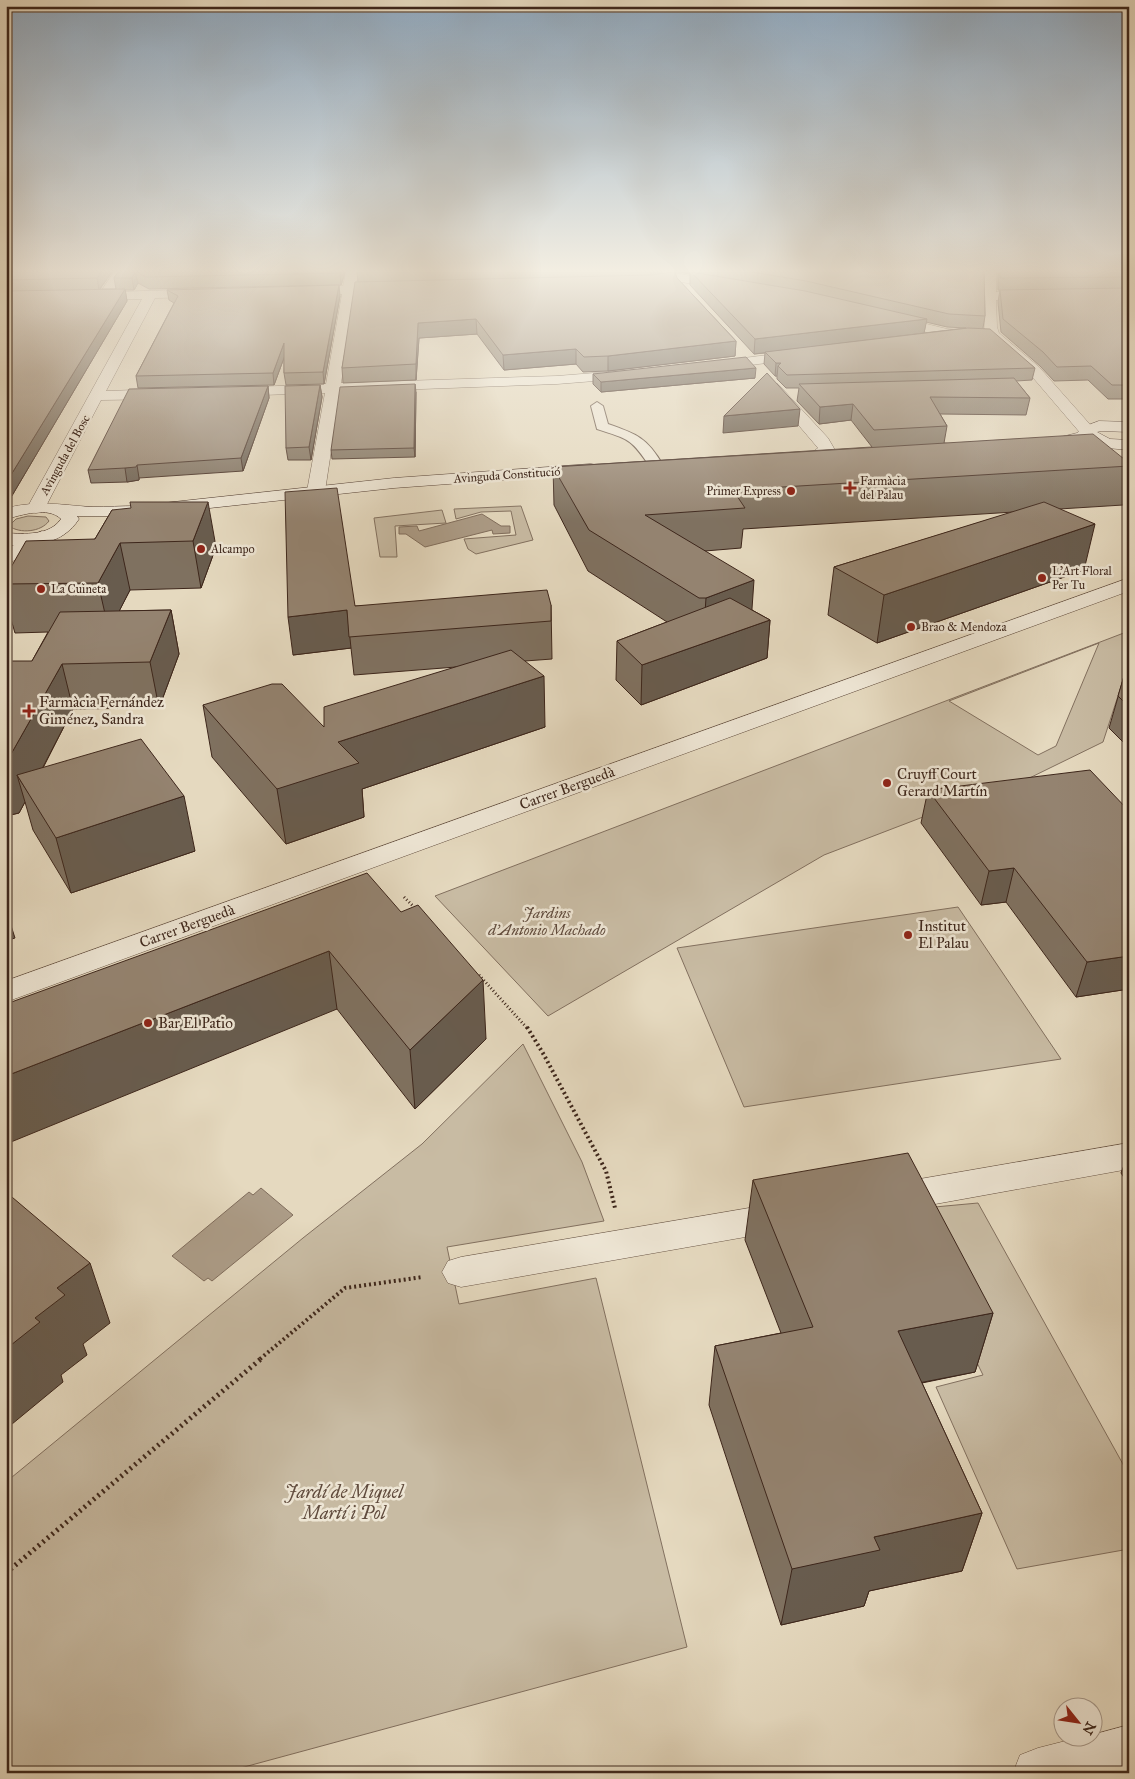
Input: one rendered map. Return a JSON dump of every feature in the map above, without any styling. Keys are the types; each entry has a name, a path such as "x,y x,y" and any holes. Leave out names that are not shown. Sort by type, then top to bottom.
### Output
{"street":[{"name":"Avinguda del Bosc","path":"36,508 119,355"},
{"path":"316,491 338,355"},
{"path":"746,355 822,441 826,450 815,456"},
{"path":"694,368 797,355"},
{"path":"1016,355 1034,370 1072,416 1094,438 1116,444 1129,451"},
{"path":"215,393 556,380 650,373"},
{"path":"1030,386 1048,386"},
{"path":"98,396 176,394"},
{"path":"780,395 797,394"},
{"path":"1072,416 1086,422 1120,425"},
{"path":"1040,444 1082,437 1093,427 1120,425"},
{"path":"1059,442 1116,444"},
{"path":"795,457 842,455"},
{"path":"637,466 676,464"},
{"name":"Avinguda Constitució","path":"6,514 36,508 93,512 136,512 394,483 610,468"},
{"path":"6,557 63,529 70,519 63,511 55,509"},
{"name":"Avinguda Constitució","path":"48,535 136,512"},
{"path":"6,539 48,535"},
{"name":"Carrer Berguedà","path":"6,992 1129,584"},
{"path":"859,1204 1129,1156"},
{"path":"461,1272 820,1210"},
{"path":"1038,1773 1129,1750"}],"lane":[{"path":"597,406 602,426 626,433 642,441 656,465"}],"path":[{"path":"6,626 16,609"},
{"path":"404,897 417,911"},
{"path":"477,974 524,1023 544,1055 606,1171 624,1243"},
{"path":"6,1573 345,1288 461,1272"}],"green space":[{"path":"521,506 533,540 476,554 468,549 464,539 516,535 511,511 481,512 456,519 454,509"},
{"path":"442,510 446,523 395,526 397,557 380,557 374,518"},
{"path":"28,516 46,517 49,521 41,528 30,531 14,529 9,526 16,519"},
{"name":"Jardins d'Antonio Machado","path":"1129,631 1129,662 1103,742 960,812 936,812 824,855 548,1016 435,896","holes":["1099,643 1056,746 1038,755 949,701"]},
{"path":"958,907 1061,1059 744,1107 677,948"},
{"name":"Jardí de Miquel Martí i Pol","path":"523,1044 582,1162 604,1221 447,1247 459,1304 596,1278 687,1647 222,1773 6,1773 6,1482 303,1238 422,1144"},
{"path":"978,1203 1129,1475 1129,1549 1017,1569 936,1387 983,1375 902,1210"}],"shaded area":[{"path":"482,514 501,526 510,526 510,533 493,534 492,530 425,547 406,534 399,534 399,527 417,526 419,531"},
{"path":"261,1188 293,1215 212,1281 208,1278 204,1281 172,1256 249,1192 253,1195"}],"building":[{"path":"6,355 85,355 6,483"},
{"path":"147,355 280,355 273,373 136,376"},
{"path":"284,355 326,355 323,372 284,373"},
{"path":"344,355 416,355 416,364 342,368"},
{"path":"582,355 616,355 608,356 584,357"},
{"path":"768,355 1020,355 1035,368 787,375 778,366 781,363 776,363"},
{"path":"1046,355 1129,355 1129,385 1112,385 1091,366 1057,367"},
{"path":"746,357 756,368 601,382 593,374"},
{"path":"767,373 800,409 724,416"},
{"path":"1014,378 1030,398 930,397 947,426 874,430 853,404 820,407 799,384"},
{"path":"415,384 414,448 331,450 340,387"},
{"path":"320,385 309,447 286,448 285,386"},
{"path":"268,386 241,458 88,470 129,389"},
{"path":"1093,434 1129,463 1129,466 733,490 745,508 645,515 754,580 706,598 699,598 589,530 553,467"},
{"path":"337,488 355,606 547,590 551,605 551,621 349,637 347,610 288,617 285,492"},
{"path":"130,502 208,502 193,541 120,543 98,583 6,584 6,576 26,541 95,539 112,510 131,508"},
{"path":"1044,502 1095,524 884,595 834,567"},
{"path":"730,598 770,620 642,665 617,641"},
{"path":"171,610 150,662 62,664 6,763 6,661 32,661 60,612"},
{"path":"511,650 544,676 338,742 359,763 277,789 203,705 272,684 282,684 324,727 324,707"},
{"path":"1129,659 1129,707 1118,696"},
{"path":"141,739 184,796 56,838 17,775"},
{"path":"1090,770 1129,811 1129,956 1087,962 1014,868 989,871 928,790"},
{"path":"367,873 401,912 418,905 483,980 410,1050 329,951 6,1076 6,1004"},
{"path":"908,1153 993,1313 898,1331 982,1513 874,1537 880,1550 792,1569 715,1346 813,1327 753,1180"},
{"path":"6,1192 90,1263 57,1288 65,1295 35,1318 40,1322 6,1349"}],"place":[{"name":"Farmàcia del Palau","path":"850,488"},
{"name":"Primer Express","path":"791,491"},
{"name":"Alcampo","path":"201,549"},
{"name":"L'Art Floral Per Tu","path":"1042,578"},
{"name":"La Cuineta","path":"41,589"},
{"name":"Brao & Mendoza","path":"911,627"},
{"name":"Farmàcia Fernández Giménez, Sandra","path":"29,711"},
{"name":"Cruyff Court Gerard Martín","path":"887,783"},
{"name":"Institut El Palau","path":"908,935"},
{"name":"Bar El Patio","path":"148,1023"}]}
